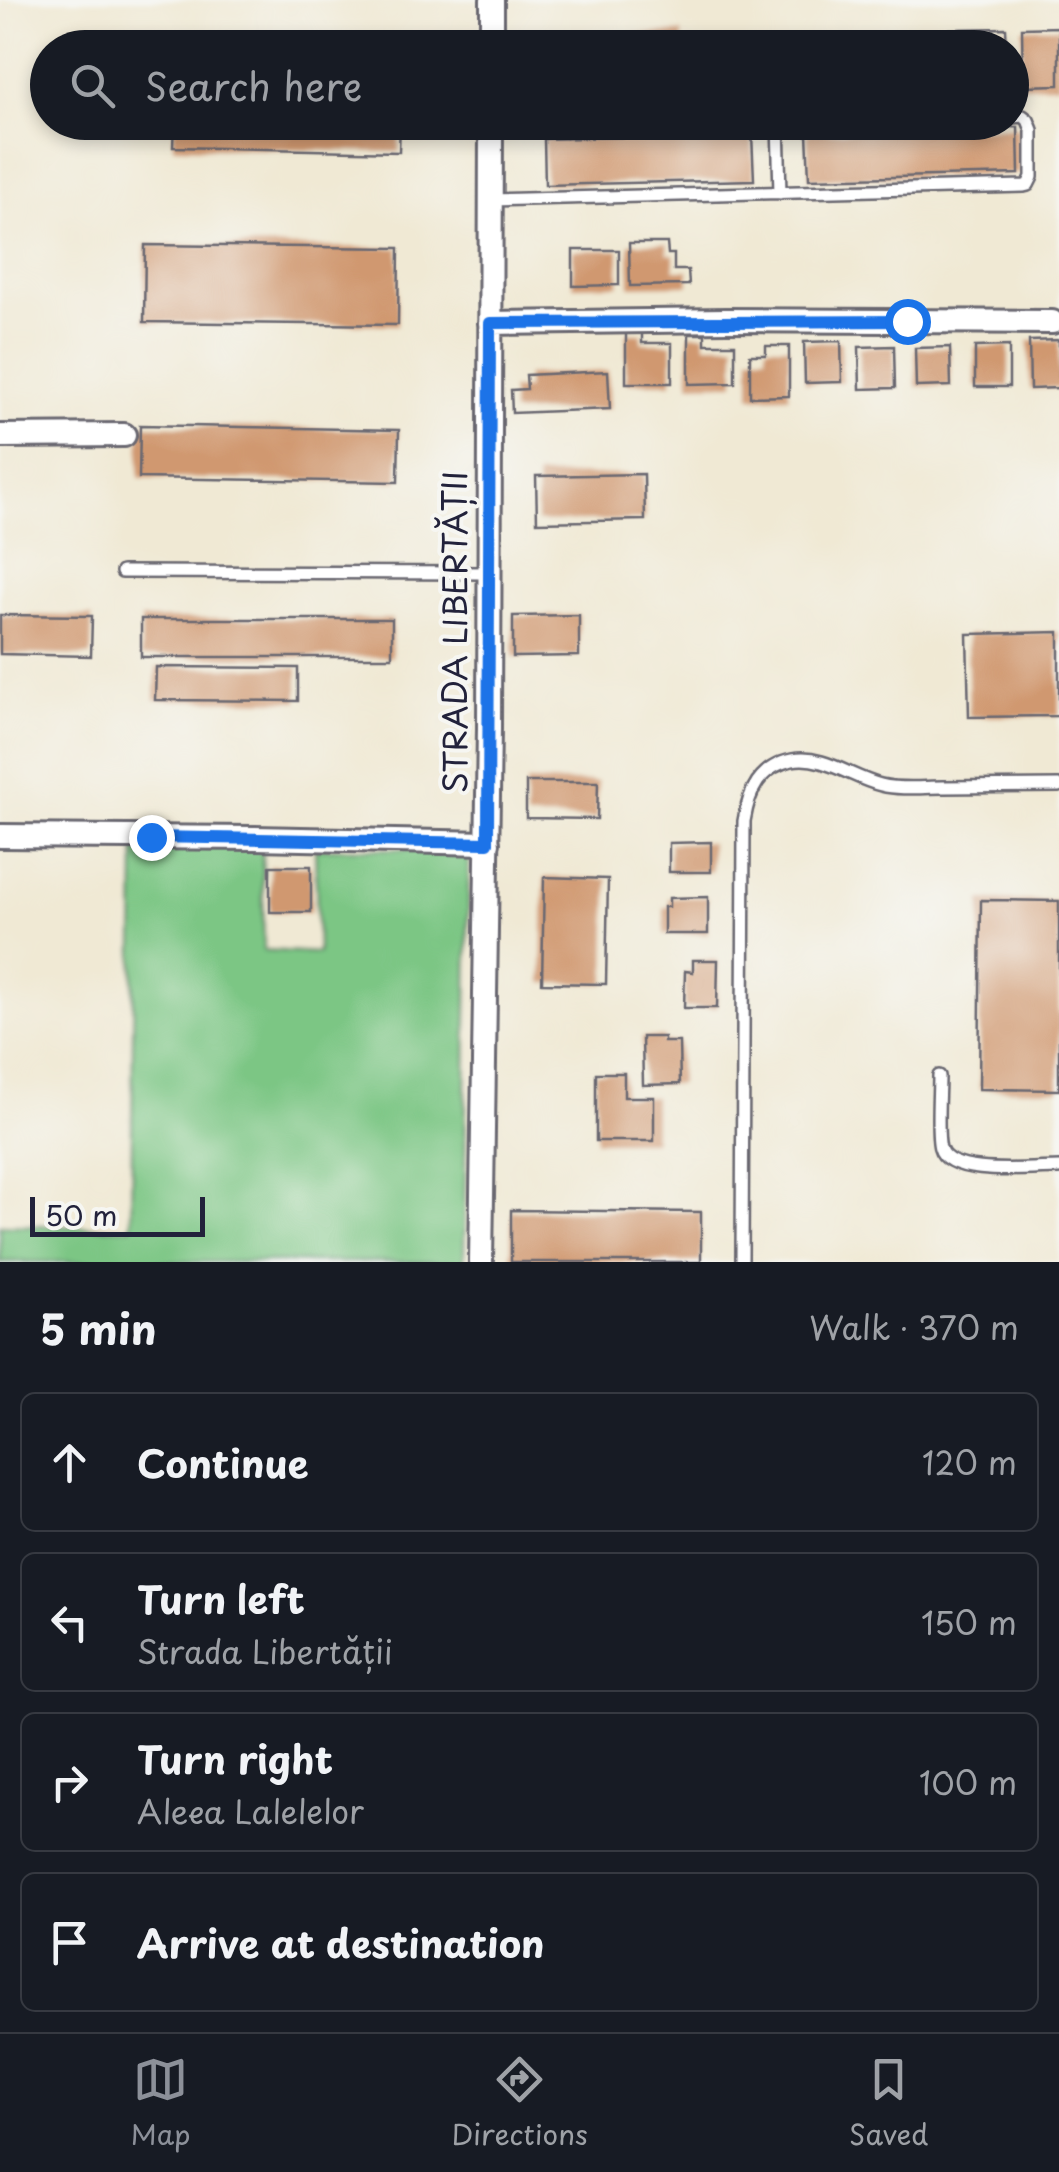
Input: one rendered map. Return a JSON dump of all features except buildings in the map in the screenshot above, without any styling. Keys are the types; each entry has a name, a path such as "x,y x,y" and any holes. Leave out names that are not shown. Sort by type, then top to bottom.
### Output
{"street":[{"path":"492,0 492,30"},
{"name":"STRADA LIBERTĂȚII","path":"482,1262 491,140"},
{"path":"490,323 1052,322"},
{"path":"0,436 124,435"},
{"path":"0,836 488,843"}],"lane":[{"path":"491,200 1024,186 1032,177 1029,122"},
{"path":"779,140 780,192"},
{"path":"122,572 489,573"},
{"path":"742,1262 744,821 748,794 768,768 805,759 866,781 903,788 1059,786"},
{"path":"939,1076 940,1150 950,1163 970,1168 1059,1168"}],"green space":[{"path":"262,844 264,950 318,953 315,848 469,850 464,1262 0,1262 0,1225 131,1228 135,849"}],"route":[{"path":"151,837 488,843 490,323 907,321"}]}
